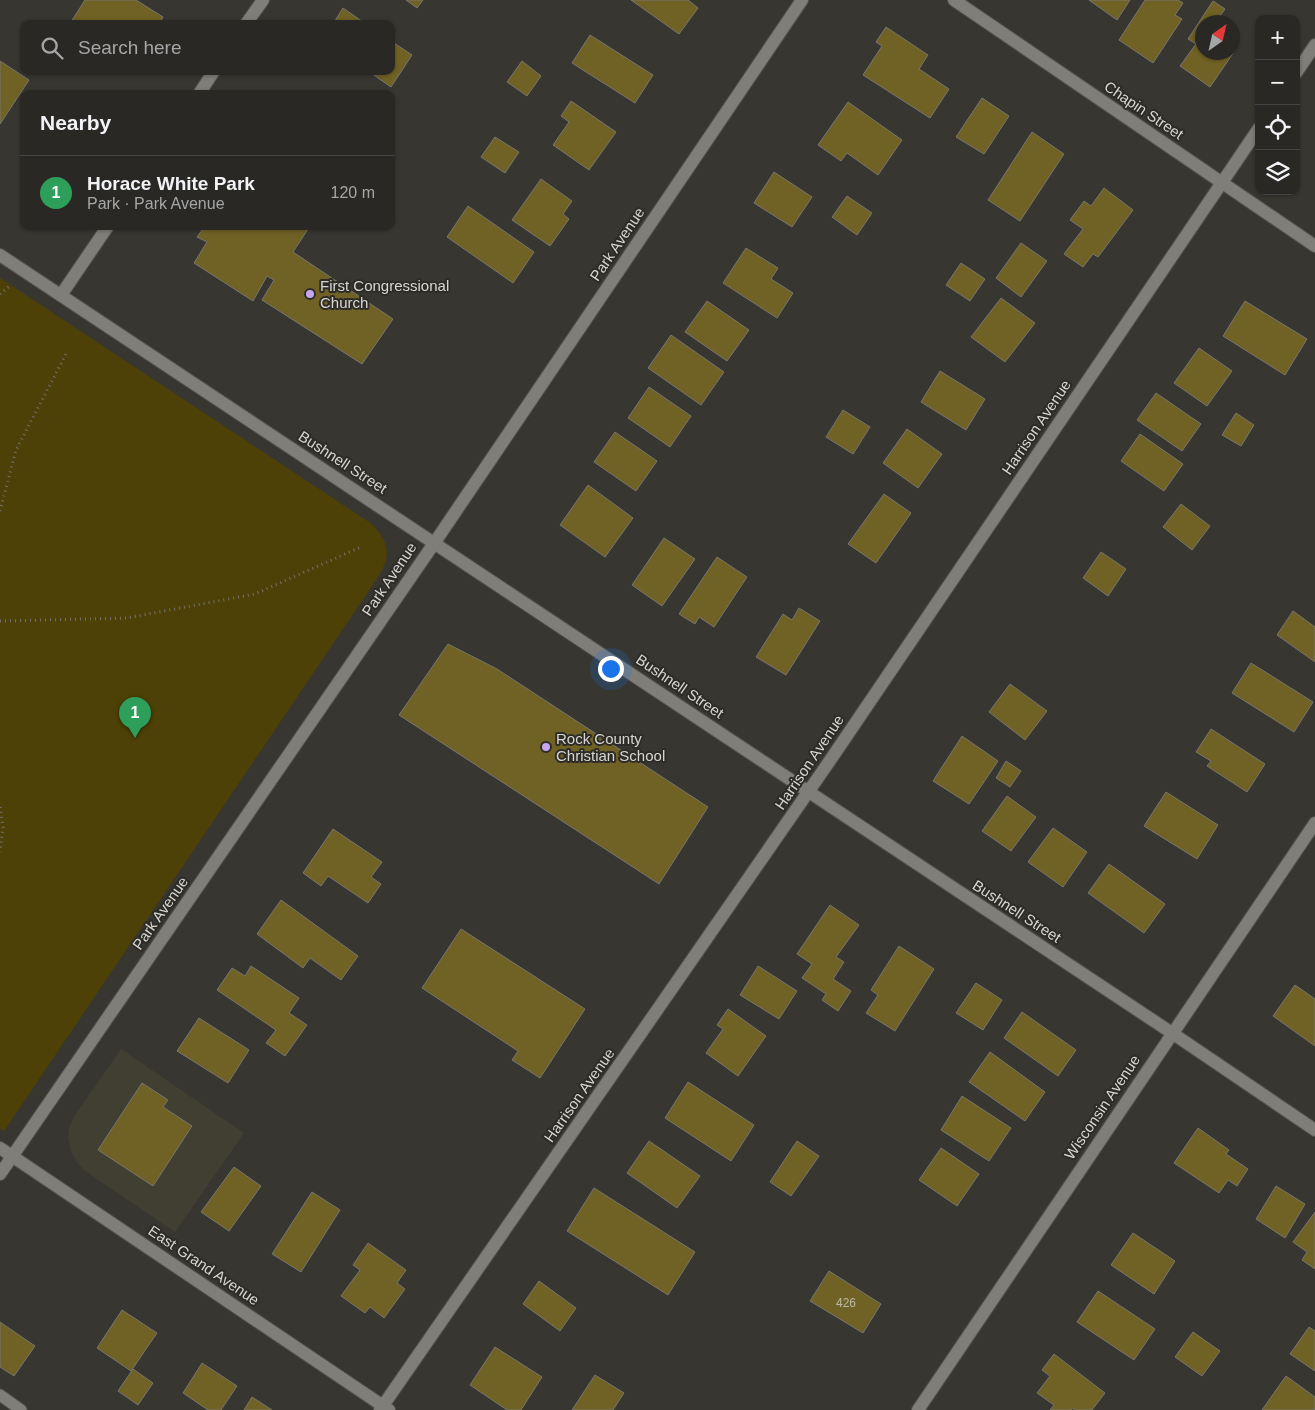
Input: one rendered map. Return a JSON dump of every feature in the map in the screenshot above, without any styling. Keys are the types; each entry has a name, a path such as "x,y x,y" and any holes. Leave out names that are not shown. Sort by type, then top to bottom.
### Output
{"street":[{"path":"249,20 263,0"},
{"name":"Park Avenue","path":"0,1174 435,542 802,0"},
{"name":"Chapin Street","path":"954,0 1315,246"},
{"path":"1300,67 1315,45"},
{"path":"202,90 211,75"},
{"name":"Harrison Avenue","path":"384,1409 808,792 1255,134"},
{"path":"61,295 105,230"},
{"name":"Bushnell Street","path":"0,255 435,542 1315,1130"},
{"name":"Wisconsin Avenue","path":"918,1410 1315,823"},
{"name":"East Grand Avenue","path":"0,1148 384,1409"}],"lane":[{"path":"0,1396 21,1410"}],"path":[{"path":"0,511 16,450 66,352"},
{"path":"0,621 127,618 255,594 362,547"},
{"path":"0,807 4,827 0,852"}],"shaded area":[{"path":"0,278 372,524 379,532 386,546 387,553 383,567 374,583 4,1131 0,1128"},
{"path":"121,1049 244,1133 175,1232 85,1171 76,1161 70,1148 69,1128 75,1115"}],"building":[{"path":"85,0 136,0 163,17 161,20 72,20"},
{"path":"406,0 423,0 417,8"},
{"path":"631,0 688,0 698,8 679,34"},
{"path":"1089,0 1130,0 1117,20"},
{"path":"1145,0 1178,0 1183,3 1175,15 1182,19 1153,63 1119,40"},
{"path":"1213,1 1225,9 1221,15 1204,15"},
{"path":"343,8 360,20 336,20"},
{"path":"886,27 928,55 919,69 949,89 930,118 863,75 882,46 876,42"},
{"path":"1195,28 1195,43 1188,39"},
{"path":"590,35 653,75 635,103 572,63"},
{"path":"395,44 412,55 391,87 374,75 395,75"},
{"path":"1195,45 1195,60 1228,60 1210,87 1180,66"},
{"path":"0,61 29,80 22,90 20,90 20,94 0,124"},
{"path":"522,61 541,76 527,96 507,82"},
{"path":"982,98 1009,116 984,154 956,137"},
{"path":"571,101 616,132 589,170 553,145 569,122 561,116"},
{"path":"848,102 902,140 878,175 847,153 841,161 818,145"},
{"path":"1032,132 1064,154 1020,221 988,200"},
{"path":"495,137 519,152 505,173 481,157"},
{"path":"774,172 812,197 792,227 754,203"},
{"path":"541,179 572,201 563,214 569,219 550,246 512,220"},
{"path":"1104,188 1133,210 1098,257 1093,254 1083,267 1064,254 1083,229 1070,220 1084,201 1091,206"},
{"path":"847,196 872,213 857,235 832,217"},
{"path":"468,206 534,252 513,283 447,237"},
{"name":"First Congressional Church","path":"202,230 307,230 293,252 393,319 362,364 262,300 274,280 267,276 253,301 194,263 207,242 197,237"},
{"path":"1021,243 1047,261 1021,297 996,278"},
{"path":"746,248 778,268 771,279 793,293 777,318 723,283"},
{"path":"961,263 985,279 970,301 946,285"},
{"path":"1001,298 1035,323 1005,362 971,337"},
{"path":"707,301 749,330 727,361 685,332"},
{"path":"1245,301 1307,339 1285,375 1223,336"},
{"path":"671,335 724,372 701,405 648,368"},
{"path":"1199,348 1232,371 1207,406 1174,383"},
{"path":"940,371 985,399 966,430 921,402"},
{"path":"649,387 691,416 670,447 628,418"},
{"path":"1156,393 1201,424 1182,451 1137,420"},
{"path":"843,410 870,427 853,454 826,437"},
{"path":"1236,413 1254,425 1241,446 1222,435"},
{"path":"907,429 942,454 918,488 883,463"},
{"path":"615,432 657,461 636,491 594,462"},
{"path":"1140,434 1183,464 1164,491 1121,461"},
{"path":"588,485 633,518 605,557 560,525"},
{"path":"884,494 911,513 876,563 848,544"},
{"path":"1181,504 1210,526 1192,550 1163,527"},
{"path":"664,538 695,559 662,606 632,585"},
{"path":"1101,552 1126,569 1108,596 1083,578"},
{"path":"717,557 747,577 714,627 699,617 695,624 679,614"},
{"path":"799,608 820,621 786,675 756,657 783,614 792,620"},
{"path":"1293,611 1315,627 1315,662 1277,635"},
{"path":"448,644 497,669 708,807 659,884 399,715"},
{"path":"1251,663 1313,702 1294,732 1232,693"},
{"path":"1010,684 1047,711 1025,740 989,712"},
{"path":"1211,729 1265,764 1247,792 1207,766 1211,761 1196,752"},
{"path":"962,736 998,761 969,804 933,781"},
{"path":"1006,761 1021,771 1010,787 996,778"},
{"path":"1166,792 1218,825 1197,859 1144,826"},
{"path":"1007,796 1036,817 1011,851 982,831"},
{"path":"1053,828 1087,852 1063,887 1028,862"},
{"path":"333,829 382,862 371,877 381,884 368,903 328,876 321,886 303,873"},
{"path":"1109,864 1165,904 1144,933 1088,893"},
{"path":"281,900 358,956 341,980 310,958 303,968 257,934"},
{"path":"830,905 859,925 836,957 844,962 833,979 851,991 838,1011 822,1000 826,994 802,978 812,964 797,954"},
{"path":"461,929 585,1009 540,1078 512,1060 518,1051 422,988"},
{"path":"899,946 934,969 895,1031 866,1013 878,995 871,990"},
{"path":"251,966 299,998 289,1013 307,1025 285,1056 266,1043 276,1030 217,990 232,968 245,976"},
{"path":"758,966 797,991 779,1019 740,995"},
{"path":"976,983 1002,1000 983,1030 956,1013"},
{"path":"1295,985 1315,999 1315,1046 1273,1016"},
{"path":"728,1009 766,1036 738,1076 706,1053 723,1029 717,1025"},
{"path":"1022,1012 1076,1050 1058,1076 1004,1038"},
{"path":"199,1018 249,1050 228,1083 177,1051"},
{"path":"990,1052 1045,1092 1025,1121 969,1082"},
{"path":"688,1082 754,1125 731,1161 665,1118"},
{"path":"142,1083 168,1100 163,1107 192,1126 153,1186 98,1150"},
{"path":"962,1096 1011,1128 989,1161 941,1130"},
{"path":"1198,1128 1229,1150 1226,1154 1248,1169 1237,1186 1228,1180 1219,1193 1174,1163"},
{"path":"649,1141 700,1176 677,1208 627,1173"},
{"path":"797,1141 819,1156 791,1196 770,1182"},
{"path":"941,1148 979,1174 957,1206 919,1180"},
{"path":"234,1167 261,1186 229,1231 201,1212"},
{"path":"1276,1186 1305,1204 1285,1238 1256,1219"},
{"path":"594,1188 695,1252 668,1295 567,1231"},
{"path":"312,1192 340,1210 301,1272 272,1254"},
{"path":"1315,1212 1315,1269 1302,1260 1307,1252 1293,1242"},
{"path":"1133,1233 1175,1261 1154,1294 1111,1265"},
{"path":"368,1243 406,1270 397,1283 405,1289 384,1318 370,1307 365,1313 341,1296 360,1270 353,1265"},
{"path":"829,1271 881,1304 863,1333 810,1301"},
{"path":"539,1281 576,1308 560,1331 523,1304"},
{"path":"1098,1291 1155,1329 1134,1360 1077,1322"},
{"path":"122,1310 157,1333 131,1371 97,1348"},
{"path":"0,1322 35,1346 14,1376 0,1367"},
{"path":"1309,1327 1315,1331 1315,1371 1290,1354"},
{"path":"1193,1332 1220,1351 1202,1376 1175,1357"},
{"path":"495,1347 542,1377 521,1410 507,1410 470,1385"},
{"path":"1054,1354 1105,1393 1092,1410 1075,1410 1072,1408 1071,1410 1050,1410 1054,1405 1037,1393 1050,1376 1042,1370"},
{"path":"202,1363 237,1386 221,1410 208,1410 183,1393"},
{"path":"133,1369 153,1383 138,1405 118,1391"},
{"path":"595,1375 624,1393 613,1410 572,1410"},
{"path":"1286,1376 1315,1397 1315,1410 1262,1410"},
{"path":"252,1397 272,1410 244,1410"}],"place":[{"name":"First Congressional Church","path":"310,294"},
{"name":"Horace White Park","path":"135,738"},
{"name":"Rock County Christian School","path":"546,747"}]}
